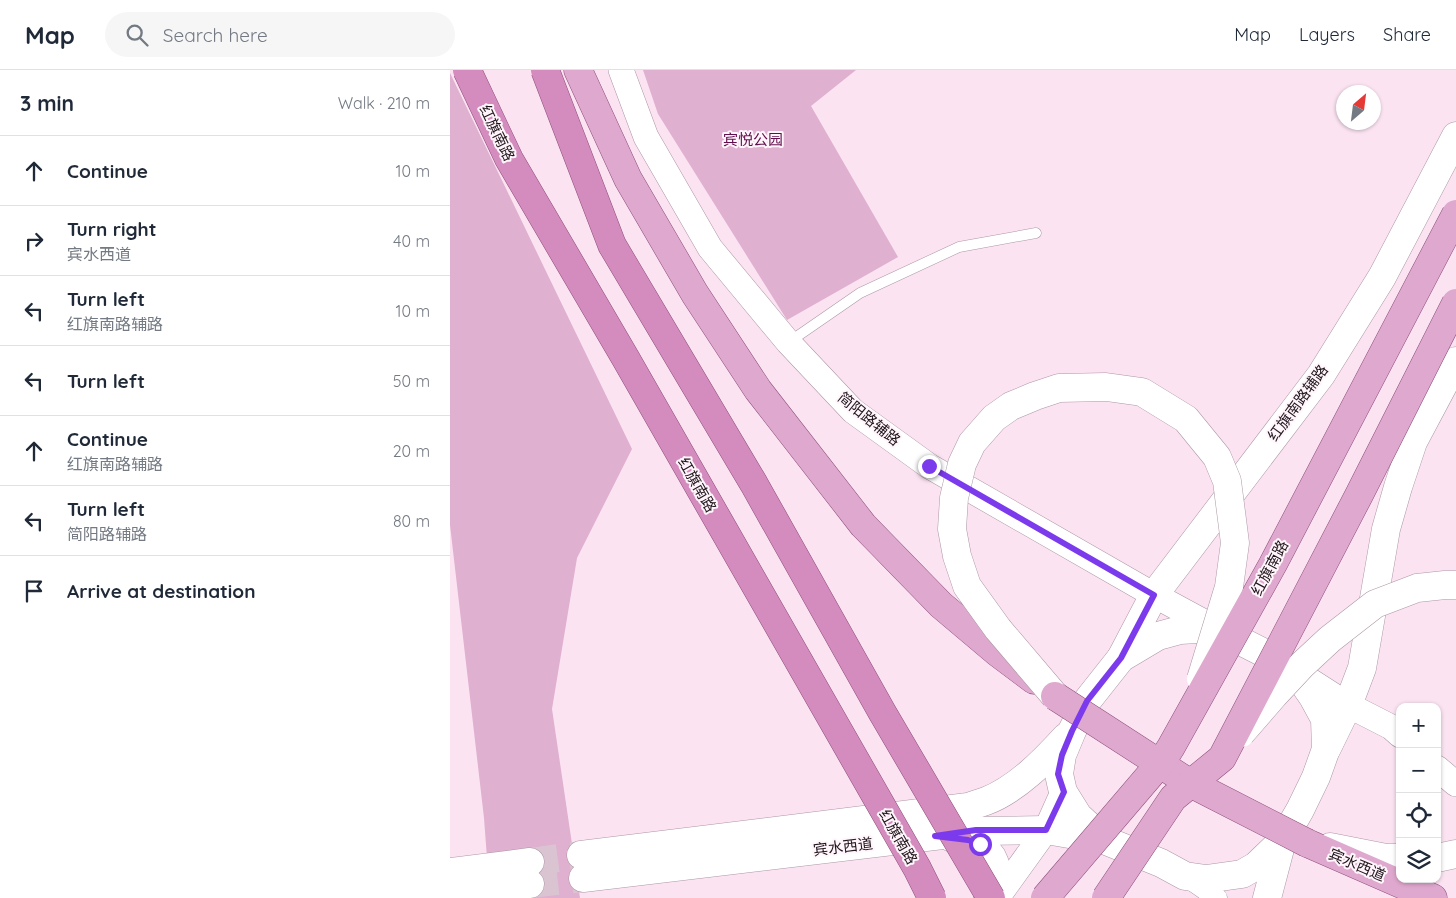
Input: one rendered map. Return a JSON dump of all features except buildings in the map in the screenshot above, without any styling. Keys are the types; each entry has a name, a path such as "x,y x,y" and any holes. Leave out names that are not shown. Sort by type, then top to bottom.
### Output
{"highway":[{"name":"红旗南路","path":"466,70 509,159 917,868 932,898"},
{"path":"545,70 612,245 754,484 882,712 990,898"}],"main road":[{"name":"宾水西道","path":"578,70 628,179 695,294 758,390 863,525 941,604 998,652 1055,696 1188,782 1295,842 1433,898"},
{"name":"红旗南路辅路","path":"1121,658 1154,595 1321,375 1382,277 1456,136"},
{"name":"红旗南路","path":"1045,898 1162,761 1171,747 1273,564 1456,214"},
{"path":"1222,758 1359,495 1456,303"},
{"path":"1267,898 1295,842 1308,793 1326,749 1348,705 1362,668 1386,529 1413,442 1456,361"},
{"path":"1055,696 998,630 968,586 957,556 952,529 954,498 962,464 972,443 994,418 1011,406 1035,396 1059,388 1078,387 1106,386 1142,392 1186,419 1217,457 1227,481 1235,543 1229,587 1205,668 1194,698 1162,761"},
{"path":"1106,898 1173,798 1222,758 1248,724 1302,665 1330,639 1375,604 1417,588 1445,584 1456,585"},
{"path":"1326,749 1325,719 1296,672 1276,659 1215,628 1180,630 1158,636 1121,658 1087,701 1062,755 1058,774 1064,792 1078,816 1104,840 1161,863 1186,876 1206,879 1242,874 1295,842 1386,858 1396,858"},
{"name":"宾水西道","path":"1072,731 1039,765 1016,784 988,801 968,807 582,866 935,836 976,830 1046,830 1104,840"},
{"path":"935,836 968,840 980,844 986,849 994,860 997,872 990,898"},
{"path":"1441,857 1456,854"},
{"path":"450,872 530,873 450,894"}],"street":[{"name":"简阳路辅路","path":"622,70 646,137 710,248 788,342 854,410 929,466 1215,628"},
{"path":"1296,672 1348,705 1396,732"},
{"path":"1441,771 1456,784"},
{"path":"997,898 1046,830 1064,792"},
{"path":"1186,876 1217,898"}],"lane":[{"path":"788,342 860,293 959,247 1036,234"}],"green space":[{"name":"宾悦公园","path":"643,70 856,70 811,106 898,257 787,320 658,114"},
{"path":"450,73 632,449 577,558 552,709 580,898 490,898 484,818 450,525"}],"tunnel":[{"path":"530,862 581,855"},
{"path":"530,884 583,878"}],"route":[{"path":"929,466 1154,595 1121,658 1100,682 1087,701 1072,731 1062,755 1058,774 1064,792 1046,830 976,830 935,836 968,840 980,844"}]}
